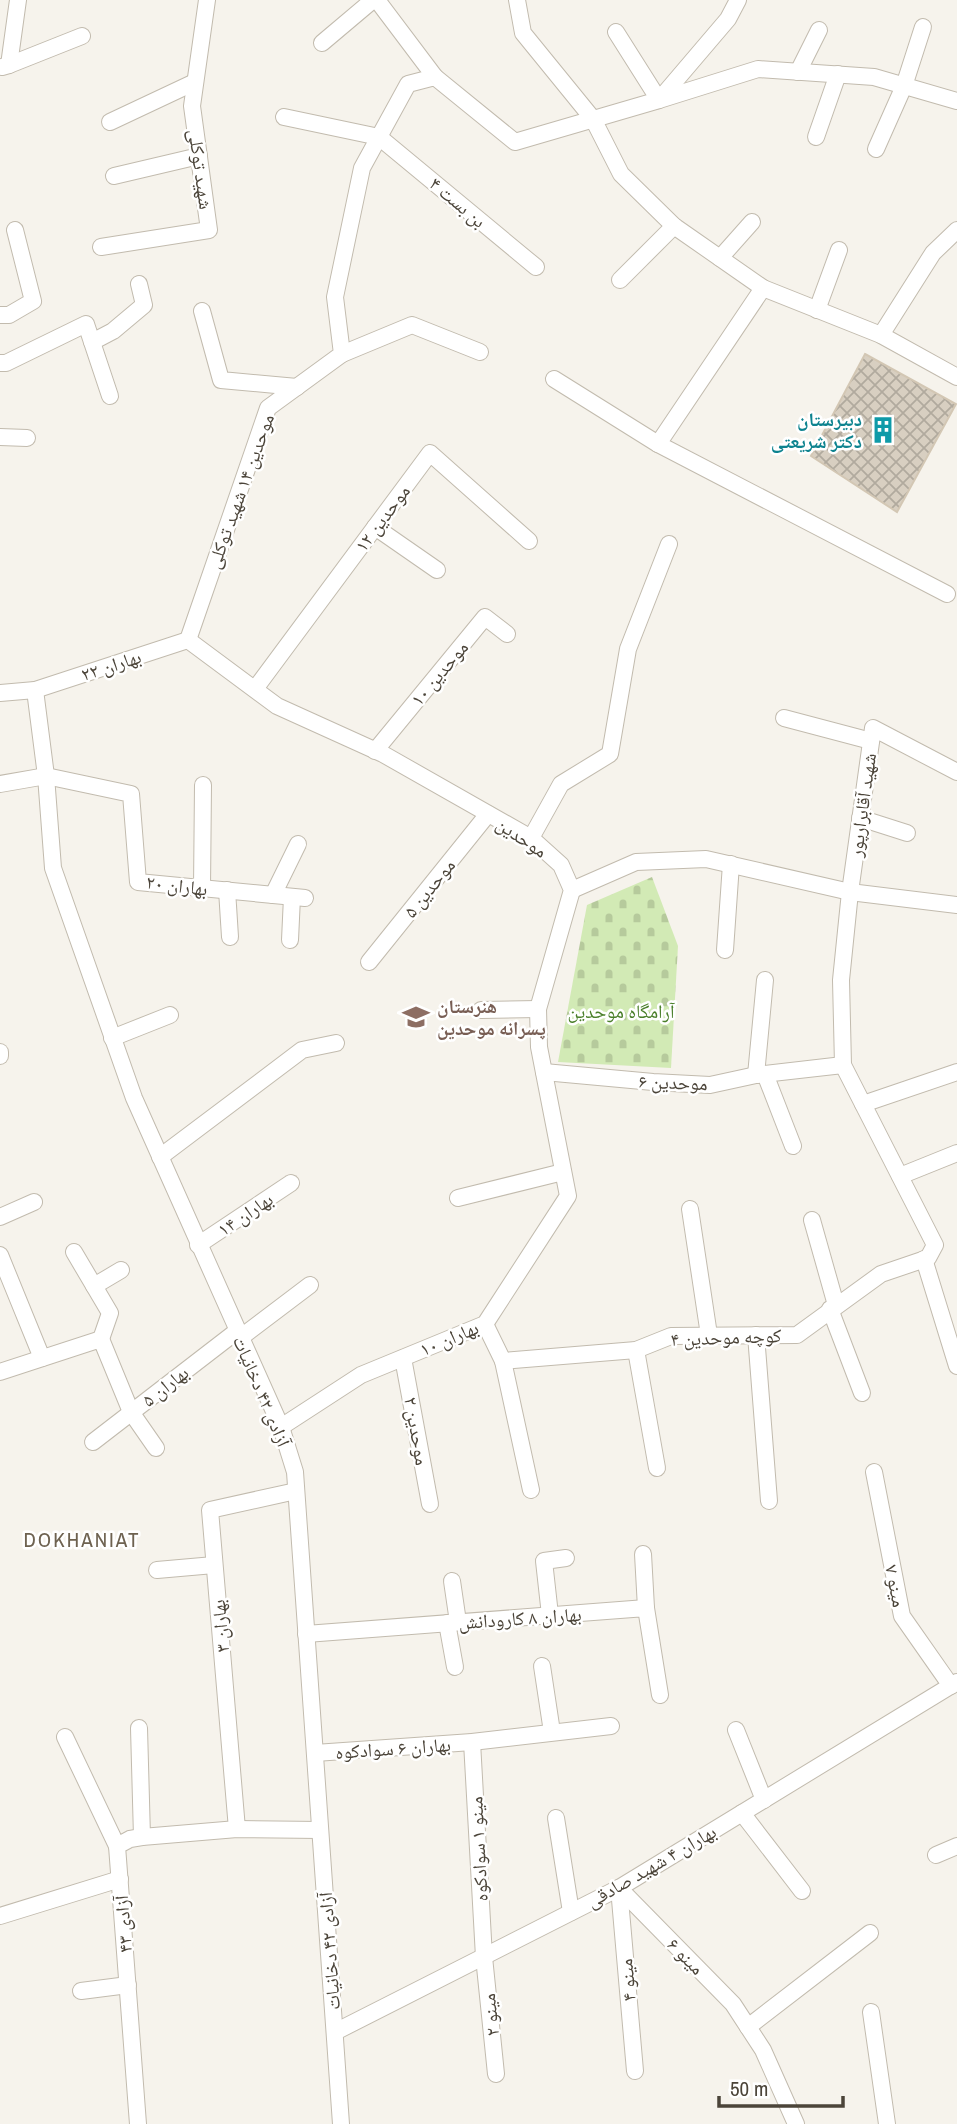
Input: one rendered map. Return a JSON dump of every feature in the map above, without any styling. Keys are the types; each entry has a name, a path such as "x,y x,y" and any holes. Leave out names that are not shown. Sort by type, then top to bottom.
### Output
{"street":[{"name":"شهید توکلی","path":"102,247 209,230 192,106 206,0"},
{"path":"323,43 375,0 435,77 515,142 758,69 874,77 957,101"},
{"path":"517,0 523,33 593,119 621,174 674,226 762,288 881,335 957,376"},
{"path":"659,100 728,19 738,0"},
{"path":"4,66 16,1"},
{"path":"876,149 904,86 923,27"},
{"path":"799,72 819,30"},
{"path":"615,32 659,100"},
{"path":"4,66 82,36"},
{"path":"816,137 838,74"},
{"path":"342,354 335,297 362,168 408,84 435,77"},
{"path":"110,122 195,82"},
{"path":"284,117 379,137"},
{"name":"بن بست ۴","path":"379,137 536,267"},
{"path":"114,176 199,156"},
{"path":"720,258 752,222"},
{"path":"620,280 674,226"},
{"path":"4,315 33,301 15,230"},
{"path":"881,335 933,253 957,230"},
{"path":"817,310 839,250"},
{"path":"92,342 113,331 144,305 139,284"},
{"path":"658,444 762,288"},
{"path":"202,311 221,380 297,387"},
{"path":"0,363 6,363 86,324 110,396"},
{"name":"موحدین ۱۴ شهید توکلی","path":"188,640 268,408 342,354 412,325 480,352"},
{"path":"554,379 658,444 947,594"},
{"path":"0,437 27,438"},
{"name":"موحدین ۱۲","path":"255,689 430,453 530,541"},
{"path":"375,527 438,570"},
{"path":"531,838 561,784 610,754 628,649 669,544"},
{"name":"موحدین ۱۰","path":"375,751 485,617 507,634"},
{"name":"موحدین","path":"188,640 276,706 375,751 531,838 561,865 572,890"},
{"name":"بهاران ۲۲","path":"0,693 35,690 188,640"},
{"name":"آزادی ۴۲ دخانیات","path":"35,690 46,776 53,868 134,1098 281,1427 295,1472 341,2124"},
{"path":"785,718 871,741"},
{"name":"شهید آقابرارپور","path":"843,1065 841,980 850,892 873,728 957,772"},
{"path":"0,783 46,776"},
{"name":"بهاران ۲۰","path":"46,776 131,794 138,882 299,897 290,940"},
{"path":"202,785 202,888"},
{"name":"موحدین ۵","path":"369,962 488,814"},
{"path":"860,818 907,833"},
{"path":"273,895 298,844"},
{"path":"458,1198 563,1172 539,1047 538,1009 572,890 636,862 706,859 850,892 957,905"},
{"path":"725,950 731,864"},
{"path":"227,890 230,937"},
{"path":"765,980 760,1075 793,1146"},
{"path":"481,1010 538,1009"},
{"path":"112,1038 170,1015"},
{"path":"160,1157 302,1050 336,1043"},
{"path":"843,1065 935,1245 926,1259 956,1357"},
{"name":"موحدین ۶","path":"544,1072 710,1085 760,1075 843,1065"},
{"path":"863,1104 957,1072"},
{"path":"900,1177 957,1153"},
{"name":"بهاران ۱۰","path":"281,1427 361,1375 485,1324 568,1196 563,1172"},
{"name":"بهاران ۱۴","path":"198,1245 291,1183"},
{"path":"0,1217 34,1202"},
{"path":"690,1209 709,1335"},
{"path":"812,1220 833,1307 862,1393"},
{"path":"74,1252 110,1313 101,1339 131,1412 156,1448"},
{"path":"0,1255 42,1358"},
{"name":"کوچه موحدین ۴","path":"503,1361 636,1350 671,1336 797,1335 881,1274 926,1259"},
{"path":"94,1286 121,1270"},
{"name":"بهاران ۵","path":"93,1442 238,1334 310,1285"},
{"path":"0,1299 17,1296"},
{"path":"485,1324 503,1361 531,1490"},
{"path":"756,1335 769,1501"},
{"path":"0,1372 101,1339"},
{"path":"636,1350 657,1468"},
{"name":"موحدین ۲","path":"403,1357 430,1504"},
{"name":"مینو ۷","path":"874,1472 902,1616 954,1684"},
{"name":"بهاران ۳","path":"237,1829 210,1510 296,1490"},
{"path":"643,1554 646,1608 660,1695"},
{"path":"550,1615 544,1561 566,1559"},
{"path":"157,1570 214,1564"},
{"path":"452,1581 455,1667"},
{"name":"بهاران ۸ کارودانش","path":"306,1634 646,1608"},
{"path":"542,1666 552,1732"},
{"name":"بهاران ۴ شهید صادقی","path":"335,2032 618,1888 954,1684"},
{"name":"بهاران ۶ سوادکوه","path":"315,1753 472,1742 611,1726"},
{"path":"139,1728 142,1837"},
{"path":"736,1730 764,1800"},
{"path":"65,1737 117,1846 142,1837 237,1829 320,1830"},
{"name":"مینو ۱ سوادکوه","path":"472,1742 484,1957"},
{"path":"743,1813 802,1891"},
{"path":"556,1818 571,1912"},
{"name":"آزادی ۴۳","path":"117,1846 138,2124"},
{"path":"936,1855 957,1846"},
{"path":"0,1916 120,1879"},
{"name":"مینو ۶","path":"618,1888 733,2004 763,2050 796,2124"},
{"name":"مینو ۴","path":"618,1888 635,2071"},
{"path":"748,2027 870,1933"},
{"name":"مینو ۲","path":"484,1957 496,2074"},
{"path":"81,1991 128,1985"},
{"path":"872,2012 887,2124"}],"green space":[{"name":"آرامگاه موحدین","path":"652,877 678,946 671,1068 558,1062 587,905"}],"building":[{"name":"دبیرستان دکتر شریعتی","path":"865,354 956,404 897,512 811,456"}],"place":[{"name":"دبیرستان دکتر شریعتی","path":"883,430"},
{"name":"هنرستان پسرانه موحدین","path":"416,1017"}],"district":[{"name":"DOKHANIAT","path":"82,1539"}]}
